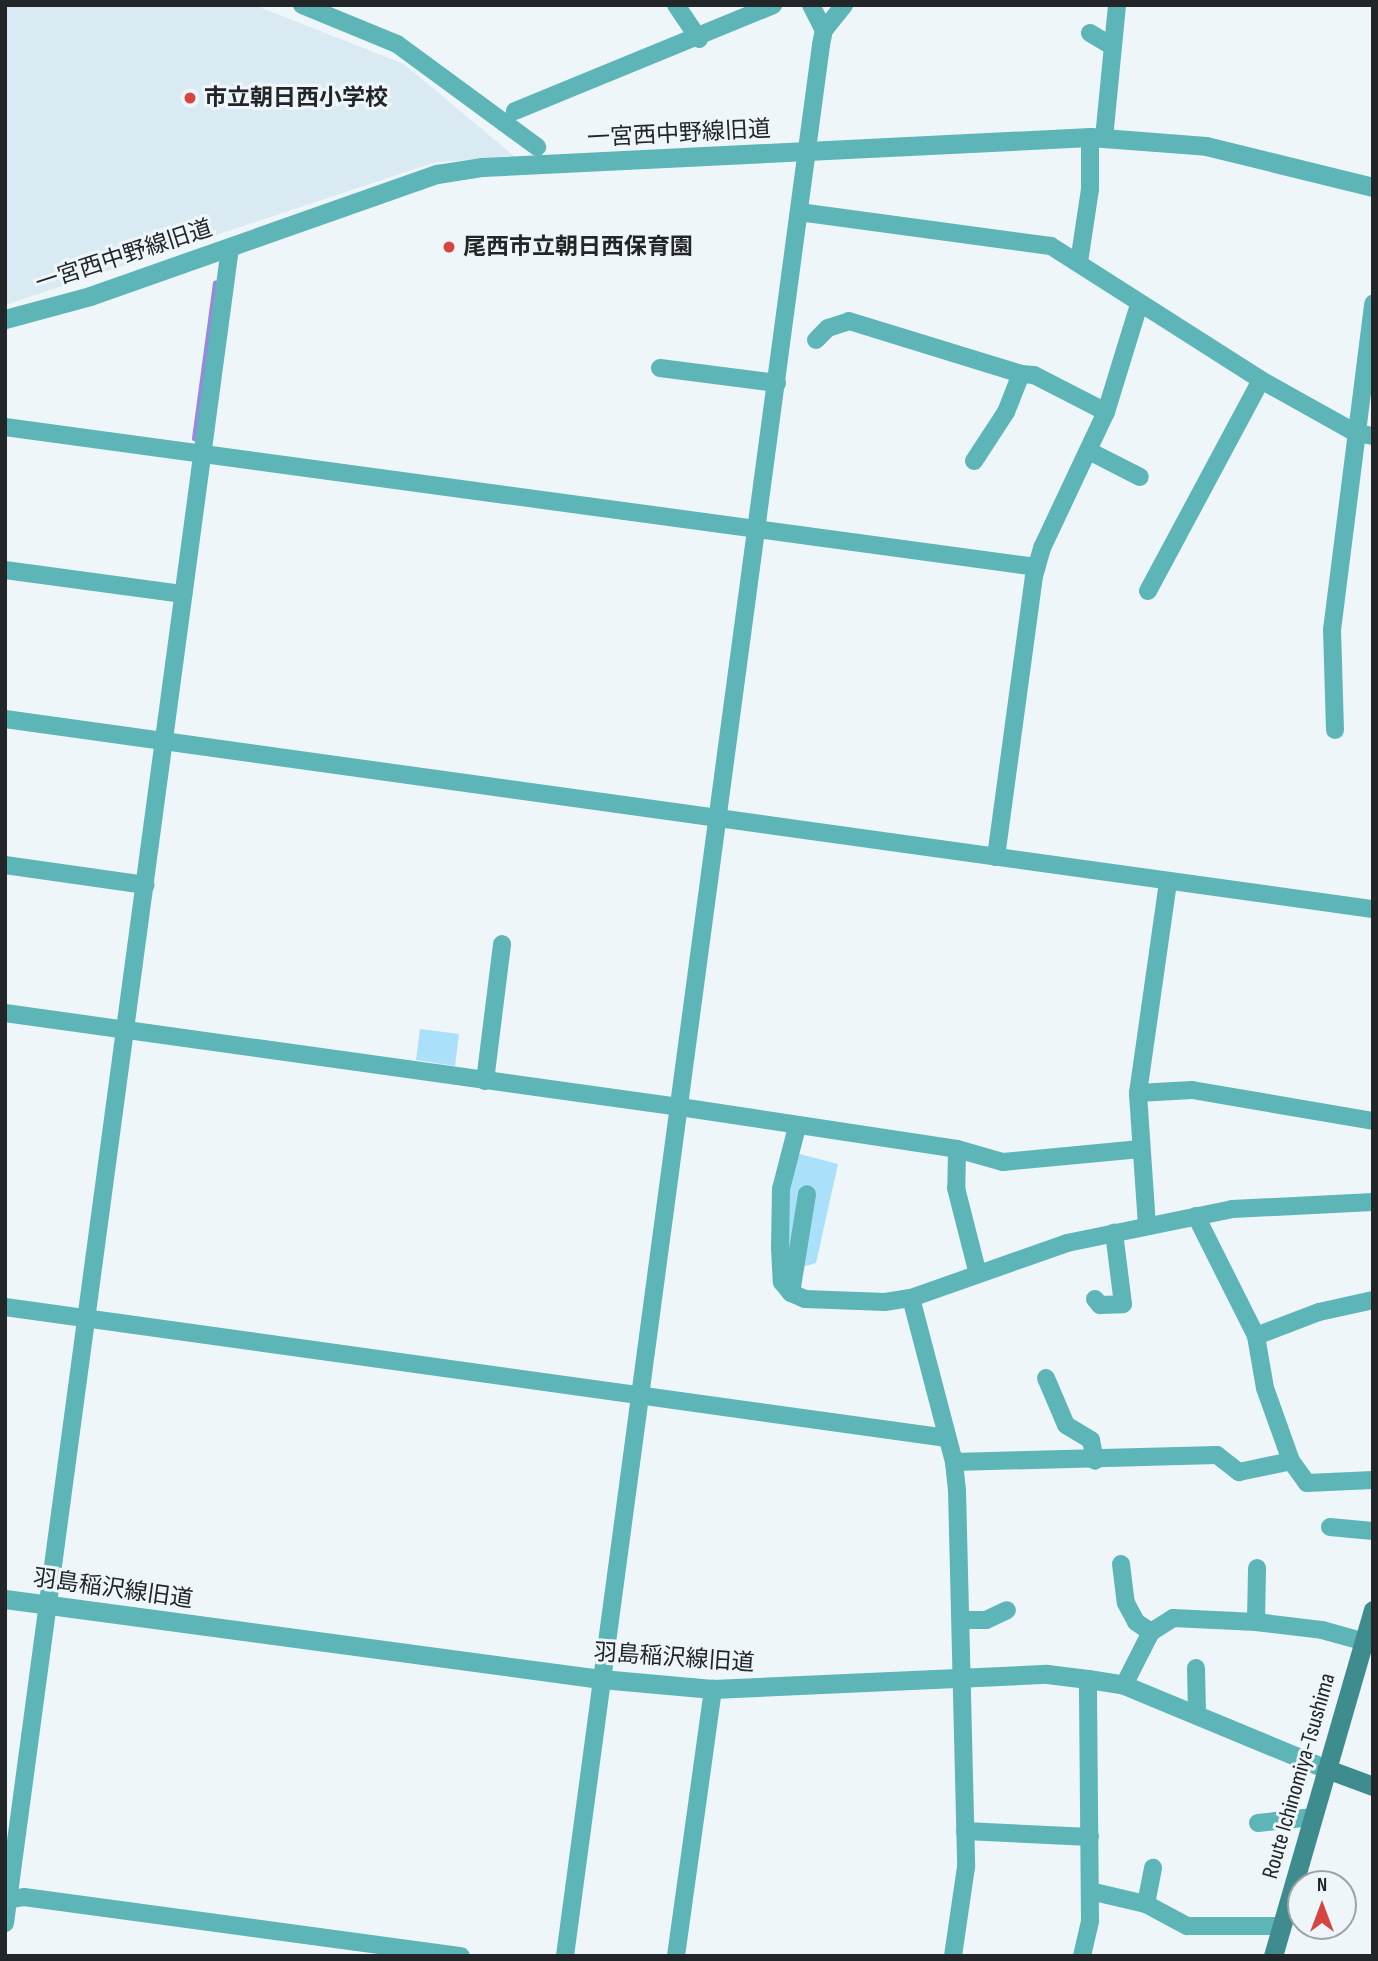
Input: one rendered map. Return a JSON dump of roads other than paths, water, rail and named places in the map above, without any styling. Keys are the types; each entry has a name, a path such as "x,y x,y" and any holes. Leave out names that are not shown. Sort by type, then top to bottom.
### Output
{"main road":[{"name":"Route Ichinomiya-Tsushima","path":"1273,1956 1312,1817 1368,1643 1373,1609"},
{"path":"1327,1769 1373,1786"}],"street":[{"path":"302,5 397,44 537,147"},
{"path":"676,5 699,39"},
{"path":"514,111 699,39 773,5"},
{"path":"811,5 824,30"},
{"path":"565,1956 680,1107 754,526 777,383 824,30 844,5"},
{"path":"1079,261 1117,5"},
{"path":"1090,33 1112,46"},
{"name":"一宮西中野線旧道","path":"5,319 90,296 425,178 460,170 1097,138 1206,146 1373,187"},
{"path":"799,212 1051,246 1079,261 1139,305 1261,380 1364,435"},
{"path":"5,1923 167,743 183,594 230,248"},
{"path":"1335,730 1332,630 1364,435 1373,304"},
{"path":"996,857 1037,566 1106,412 1139,305"},
{"path":"816,340 828,328 856,322 1021,374 1034,374 1106,412"},
{"path":"660,368 777,383"},
{"path":"974,461 1006,412 1021,374"},
{"path":"1148,591 1261,380"},
{"path":"5,427 203,451 1037,566"},
{"path":"1089,451 1140,477"},
{"path":"5,570 183,594"},
{"path":"5,719 1373,909"},
{"path":"5,865 146,885"},
{"path":"1147,1226 1138,1093 1168,881"},
{"path":"485,1081 502,944"},
{"path":"5,1013 680,1107 797,1127 957,1149 1003,1161 1140,1149"},
{"path":"1138,1093 1192,1090 1373,1121"},
{"path":"797,1127 781,1189 782,1282 791,1293 805,1299 858,1301 911,1298 1067,1243 1147,1226 1232,1209 1373,1202"},
{"path":"957,1149 956,1188 978,1274"},
{"path":"791,1293 807,1194"},
{"path":"1196,1216 1256,1336 1265,1388 1291,1461 1307,1483 1373,1480"},
{"path":"1095,1299 1100,1305 1123,1304 1114,1233"},
{"path":"911,1298 954,1462 965,1676 966,1867 953,1956"},
{"path":"1256,1336 1320,1312 1373,1300"},
{"path":"5,1307 947,1438"},
{"path":"1046,1378 1066,1425 1091,1440 1095,1461"},
{"path":"954,1462 1095,1461 1146,1455 1217,1455 1239,1472 1291,1461"},
{"path":"1330,1527 1373,1531"},
{"path":"1121,1564 1126,1604 1136,1622 1151,1632"},
{"path":"1256,1622 1257,1568"},
{"name":"羽島稲沢線旧道","path":"5,1599 601,1679 713,1689 965,1676 1046,1674 1088,1679 1124,1685 1327,1769"},
{"path":"962,1620 986,1620 1007,1610"},
{"path":"1124,1685 1151,1632 1173,1618 1256,1622 1368,1643"},
{"path":"1190,1677 1199,1698 1197,1713"},
{"path":"1082,1956 1090,1891 1088,1679"},
{"path":"676,1956 713,1689"},
{"path":"1258,1823 1312,1817"},
{"path":"965,1831 1090,1837"},
{"path":"1146,1904 1153,1868"},
{"path":"1090,1891 1146,1904 1187,1926 1281,1926"},
{"path":"7,1900 24,1897 461,1956"}],"waterway":[{"path":"194,438 215,282"}],"place":[{"name":"市立朝日西小学校","path":"190,98"},
{"name":"尾西市立朝日西保育園","path":"449,247"}]}
